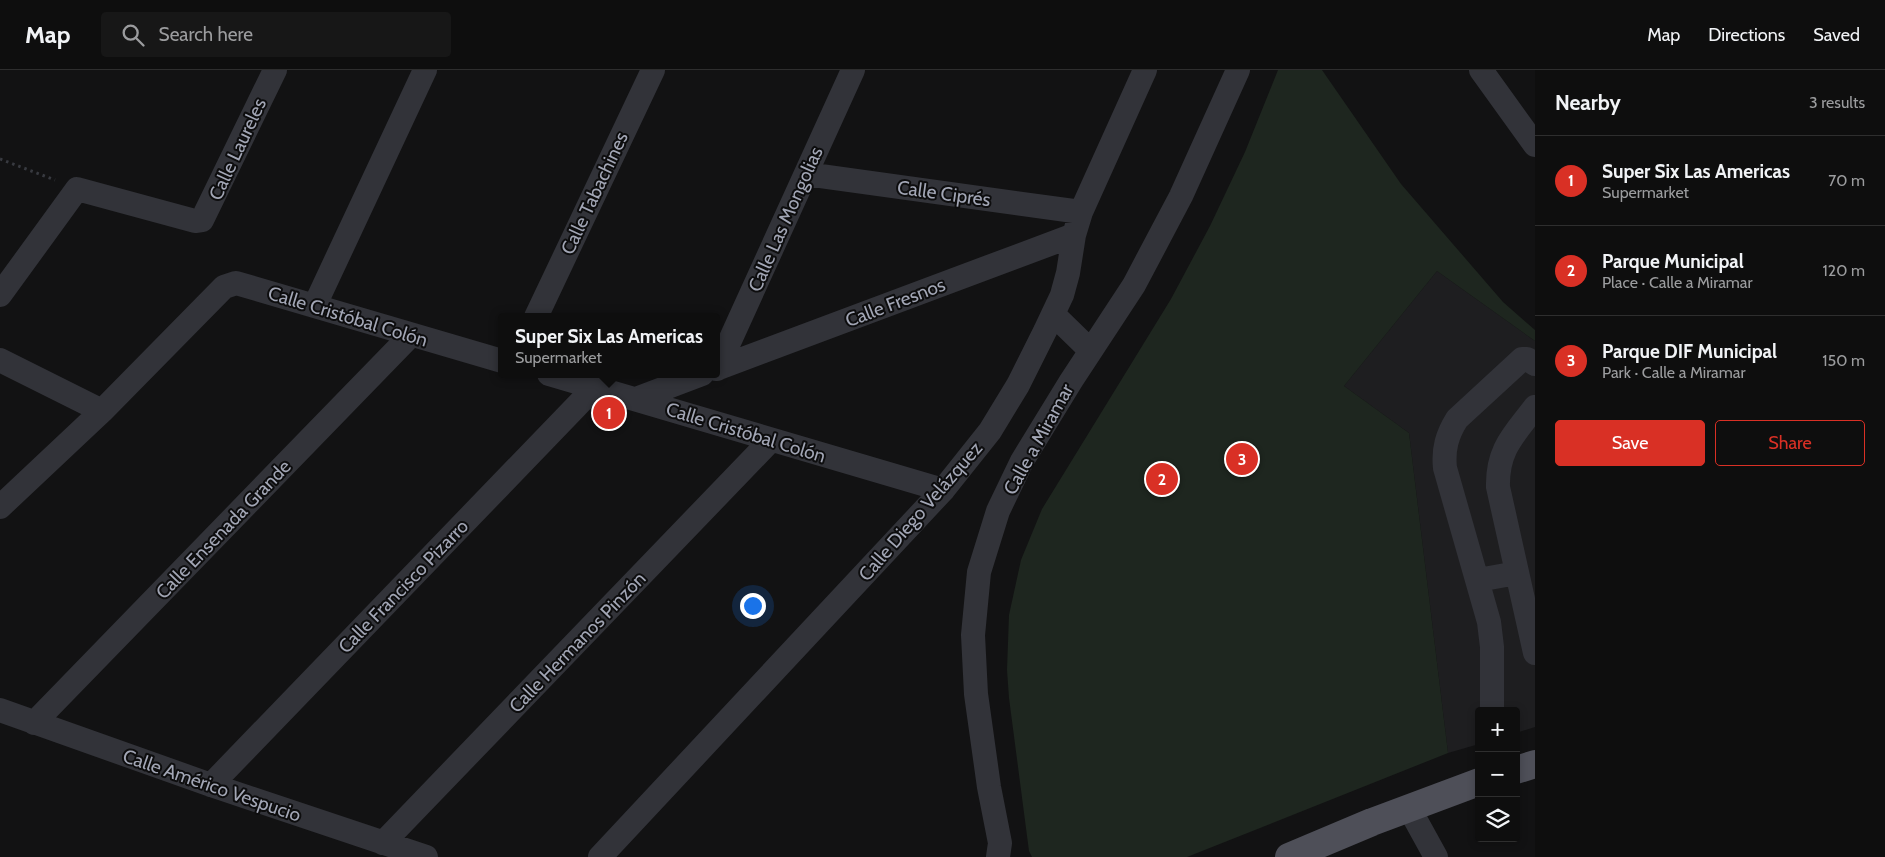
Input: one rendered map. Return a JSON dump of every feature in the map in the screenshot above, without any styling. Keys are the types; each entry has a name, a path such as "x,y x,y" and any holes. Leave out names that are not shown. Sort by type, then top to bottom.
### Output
{"main road":[{"path":"1520,769 1535,764"},
{"path":"1289,857 1475,783"}],"street":[{"name":"Calle Laureles","path":"77,189 195,222 202,220 275,70"},
{"path":"315,305 425,70"},
{"name":"Calle Tabachines","path":"538,313 652,70"},
{"name":"Calle Las Mongolias","path":"720,354 806,174 853,70"},
{"name":"Calle Diego Velázquez","path":"600,857 943,490 990,430 1018,385 1062,295 1068,273 1074,235 1081,212 1145,70"},
{"name":"Calle a Miramar","path":"1004,852 989,787 976,694 973,635 979,572 998,511 1022,461 1090,350 1134,284 1176,205 1238,70"},
{"path":"1490,74 1535,145"},
{"name":"Calle Ciprés","path":"806,174 1081,212"},
{"path":"0,295 77,189"},
{"name":"Calle Fresnos","path":"720,368 1074,235"},
{"name":"Calle Cristóbal Colón","path":"102,411 224,287 236,283 498,360"},
{"path":"1053,314 1090,350"},
{"name":"Calle Ensenada Grande","path":"34,723 411,335"},
{"path":"1492,707 1492,647 1489,622 1445,468 1444,454 1450,430 1457,419 1517,362 1527,359 1535,364"},
{"path":"0,360 102,411 0,508"},
{"name":"Calle Cristóbal Colón","path":"563,378 943,490"},
{"name":"Calle Fresnos","path":"636,399 693,378"},
{"name":"Calle Francisco Pizarro","path":"210,785 595,387"},
{"path":"1535,408 1505,447 1500,458 1498,472 1498,487 1535,653"},
{"name":"Calle Hermanos Pinzón","path":"383,843 771,440"},
{"path":"1478,580 1518,573"},
{"name":"Calle Américo Vespucio","path":"0,710 210,785 426,857"},
{"path":"1409,808 1436,857"}],"path":[{"path":"0,159 77,189"}],"shaded area":[{"path":"1278,70 1322,70 1401,184 1503,302 1535,330 1535,341 1437,271 1344,386 1409,433 1448,753 1187,857 1032,857 1029,851 1007,670 1009,615 1021,560 1042,509 1171,299 1210,226 1245,152"},
{"path":"1437,271 1535,341 1535,727 1520,732 1520,707 1475,707 1475,745 1448,753 1409,433 1344,386"}],"place":[{"name":"Super Six Las Americas","path":"609,413"},
{"name":"Parque DIF Municipal","path":"1242,459"},
{"name":"Parque Municipal","path":"1162,479"}]}
